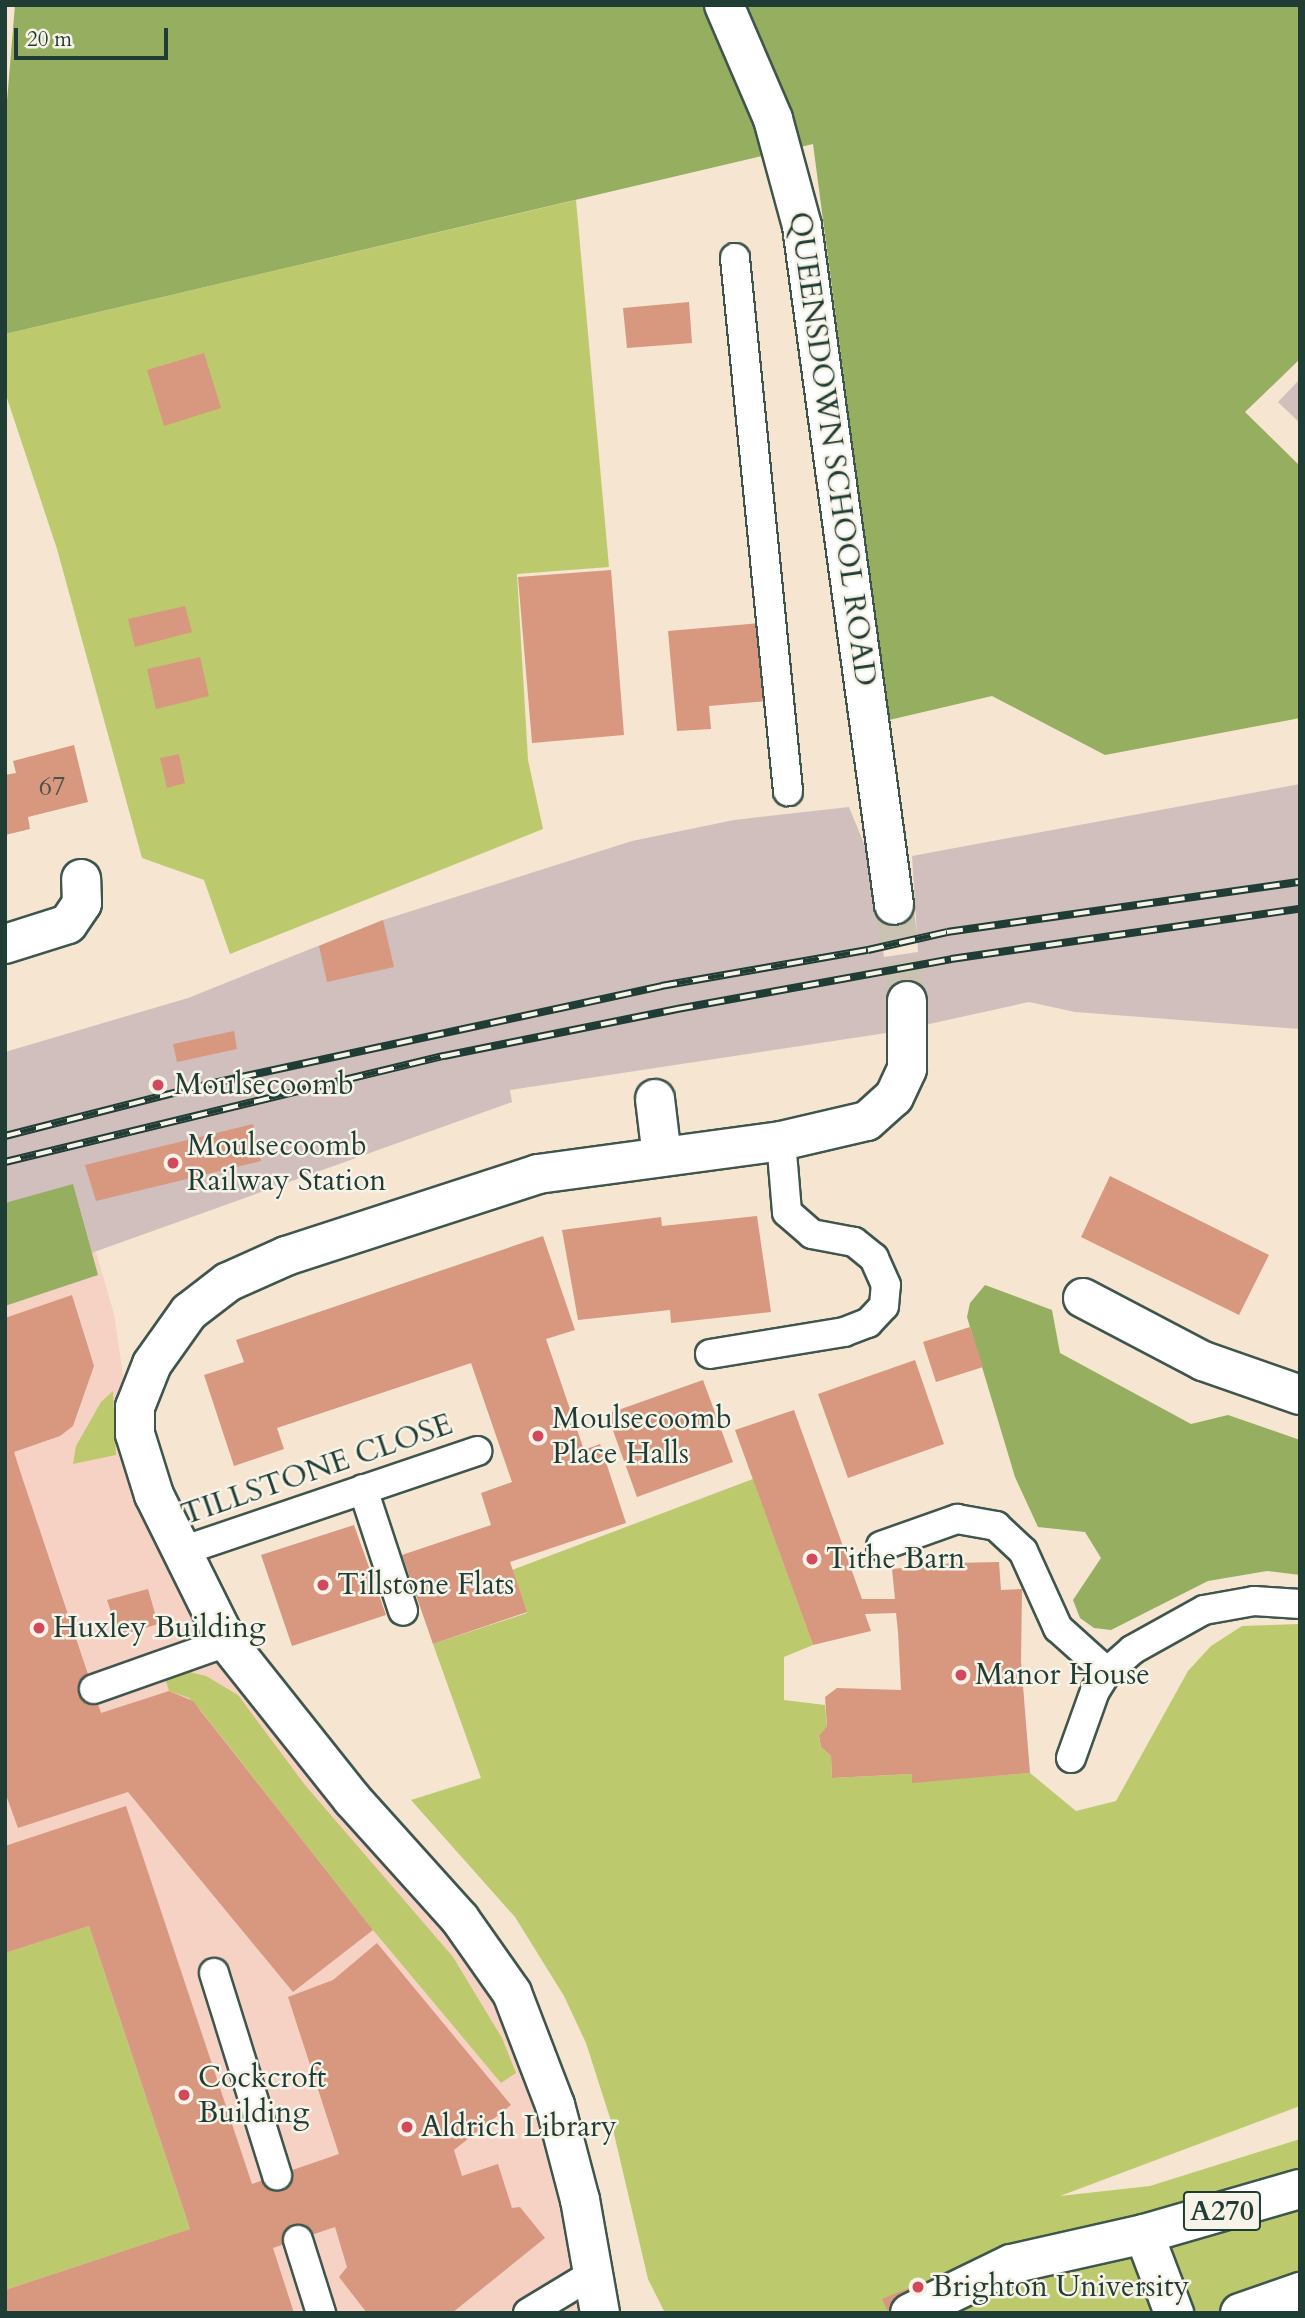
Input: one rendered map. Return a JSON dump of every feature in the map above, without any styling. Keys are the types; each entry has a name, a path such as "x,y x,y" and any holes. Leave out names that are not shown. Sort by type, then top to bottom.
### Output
{"street":[{"name":"QUEENSDOWN SCHOOL ROAD","path":"724,5 773,119 802,226 894,905"},
{"path":"5,944 68,924 82,903 81,879"},
{"path":"600,2313 591,2275 580,2200 555,2105 536,2045 512,1993 460,1919 352,1799 227,1642 179,1552 146,1473 134,1420 152,1364 172,1331 200,1303 228,1282 277,1260 519,1180 852,1128 894,1097 909,1057 907,1001"},
{"path":"655,1099 662,1157"},
{"path":"1083,1297 1203,1361 1300,1395"},
{"name":"A270","path":"910,2313 1011,2264 1144,2234 1300,2189"},
{"path":"1144,2234 1174,2313"},
{"path":"1240,2313 1300,2291"}],"lane":[{"path":"735,258 788,791"},
{"path":"710,1354 844,1332 868,1322 884,1306 886,1284 874,1258 853,1242 813,1234 787,1212 781,1141"},
{"name":"TILLSTONE CLOSE","path":"179,1552 477,1451"},
{"path":"363,1489 403,1611"},
{"path":"881,1546 957,1519 996,1526 1023,1550 1058,1628 1107,1672"},
{"path":"1071,1758 1107,1672 1132,1650 1204,1610 1254,1601 1300,1604"},
{"path":"94,1689 227,1642"},
{"path":"214,1973 277,2175"},
{"path":"298,2240 321,2313"},
{"path":"528,2313 591,2275"}],"shaded area":[{"path":"1300,379 1300,423 1278,402"},
{"path":"1300,784 1300,1029 1075,1012 1029,1002 893,1032 510,1090 512,1102 5,1284 5,1052 188,998 383,920 632,841 734,820 849,807 872,863 884,957 918,952 912,856"},
{"path":"74,1176 114,1314 141,1496 281,1740 484,1981 537,2087 587,2313 5,2313 5,1198"}],"green space":[{"path":"15,5 1300,5 1300,359 1245,412 1300,466 1300,718 1105,755 992,696 889,720 813,144 5,334 5,125"},
{"path":"576,200 609,567 517,574 528,760 543,829 230,954 204,880 142,858 57,549 5,392 5,334"},
{"path":"73,1184 98,1275 5,1306 5,1203"},
{"path":"985,1285 1052,1310 1060,1353 1191,1424 1228,1415 1300,1440 1300,1575 1267,1571 1208,1581 1111,1630 1094,1628 1080,1618 1073,1600 1101,1558 1085,1532 1038,1527 1015,1477 967,1317 970,1303"},
{"path":"113,1391 116,1455 73,1464 76,1446 101,1402"},
{"path":"753,1479 813,1645 784,1657 784,1700 825,1705 827,1726 819,1737 821,1747 831,1756 832,1778 912,1774 912,1782 1030,1773 1076,1811 1116,1801 1188,1671 1211,1646 1242,1626 1300,1624 1300,2106 1060,2196 1150,2186 1300,2139 1300,2313 665,2313 648,2279 611,2121 586,2043 564,1996 515,1917 411,1800 481,1778 433,1644 527,1613 512,1570"},
{"path":"161,1665 206,1676 238,1695 305,1785 453,1957 502,2038 516,2073 501,2083 373,1930 199,1708 189,1698 169,1691"},
{"path":"89,1926 190,2229 5,2290 5,1953"}],"building":[{"path":"689,302 692,343 627,348 623,308"},
{"path":"204,353 221,408 164,426 147,370"},
{"path":"611,570 624,735 532,743 518,577"},
{"path":"185,606 192,632 135,647 128,619"},
{"path":"761,623 768,701 709,706 711,729 677,731 668,631"},
{"path":"200,657 209,696 156,709 147,669"},
{"path":"74,745 88,802 28,817 30,829 5,835 5,775 16,773 13,761"},
{"path":"179,754 185,783 167,788 160,758"},
{"path":"383,920 394,967 327,982 319,946"},
{"path":"234,1031 237,1049 177,1062 173,1044"},
{"name":"Moulsecoomb Railway Station","path":"253,1124 261,1161 96,1201 85,1165"},
{"path":"1110,1176 1269,1255 1239,1315 1081,1237"},
{"name":"Moulsecoomb Place Halls","path":"757,1216 771,1312 671,1323 670,1310 578,1320 562,1230 661,1217 662,1226"},
{"name":"Moulsecoomb Place Halls","path":"543,1236 575,1330 546,1339 584,1450 600,1444 626,1523 510,1562 527,1612 433,1644 402,1555 491,1525 481,1493 512,1482 471,1363 277,1428 284,1449 234,1466 204,1375 244,1362 236,1340"},
{"name":"Huxley Building","path":"72,1295 94,1366 73,1426 60,1436 14,1452 101,1713 169,1691 193,1701 373,1930 293,1992 128,1792 18,1828 5,1792 5,1318"},
{"path":"970,1327 983,1367 936,1382 923,1342"},
{"name":"Moulsecoomb Place Halls","path":"915,1360 944,1444 848,1478 818,1394"},
{"name":"Moulsecoomb Place Halls","path":"703,1380 733,1462 637,1497 607,1414"},
{"name":"Manor House","path":"794,1410 862,1599 895,1599 892,1569 953,1563 999,1562 1001,1590 1022,1589 1021,1661 1030,1773 912,1783 912,1774 832,1778 831,1756 821,1747 819,1736 827,1726 825,1697 837,1688 901,1690 898,1632 896,1613 865,1614 871,1631 813,1645 735,1430"},
{"name":"Tillstone Flats","path":"354,1525 386,1615 292,1646 261,1555"},
{"path":"148,1589 158,1624 119,1636 107,1600"},
{"path":"126,1806 252,2184 339,2154 288,1997 333,1980 377,1943 511,2105 454,2150 462,2176 498,2164 512,2208 520,2207 545,2238 452,2313 367,2313 339,2277 347,2267 335,2227 273,2248 294,2313 5,2313 5,2290 190,2229 89,1926 5,1953 5,1846"},
{"path":"948,2272 953,2285 888,2312 882,2299"}],"tunnel":[{"path":"894,905 907,1001"}],"railway":[{"path":"5,1136 209,1084 661,986 868,950 947,932 1300,882"},
{"path":"5,1162 444,1056 677,1009 951,959 1300,909"}],"place":[{"name":"Moulsecoomb","path":"158,1085"},
{"name":"Moulsecoomb Railway Station","path":"173,1163"},
{"name":"Moulsecoomb Place Halls","path":"538,1436"},
{"name":"Tithe Barn","path":"812,1559"},
{"name":"Tillstone Flats","path":"323,1585"},
{"name":"Huxley Building","path":"39,1628"},
{"name":"Manor House","path":"961,1675"},
{"name":"Cockcroft Building","path":"184,2095"},
{"name":"Aldrich Library","path":"407,2127"},
{"name":"Brighton University","path":"918,2287"}]}
